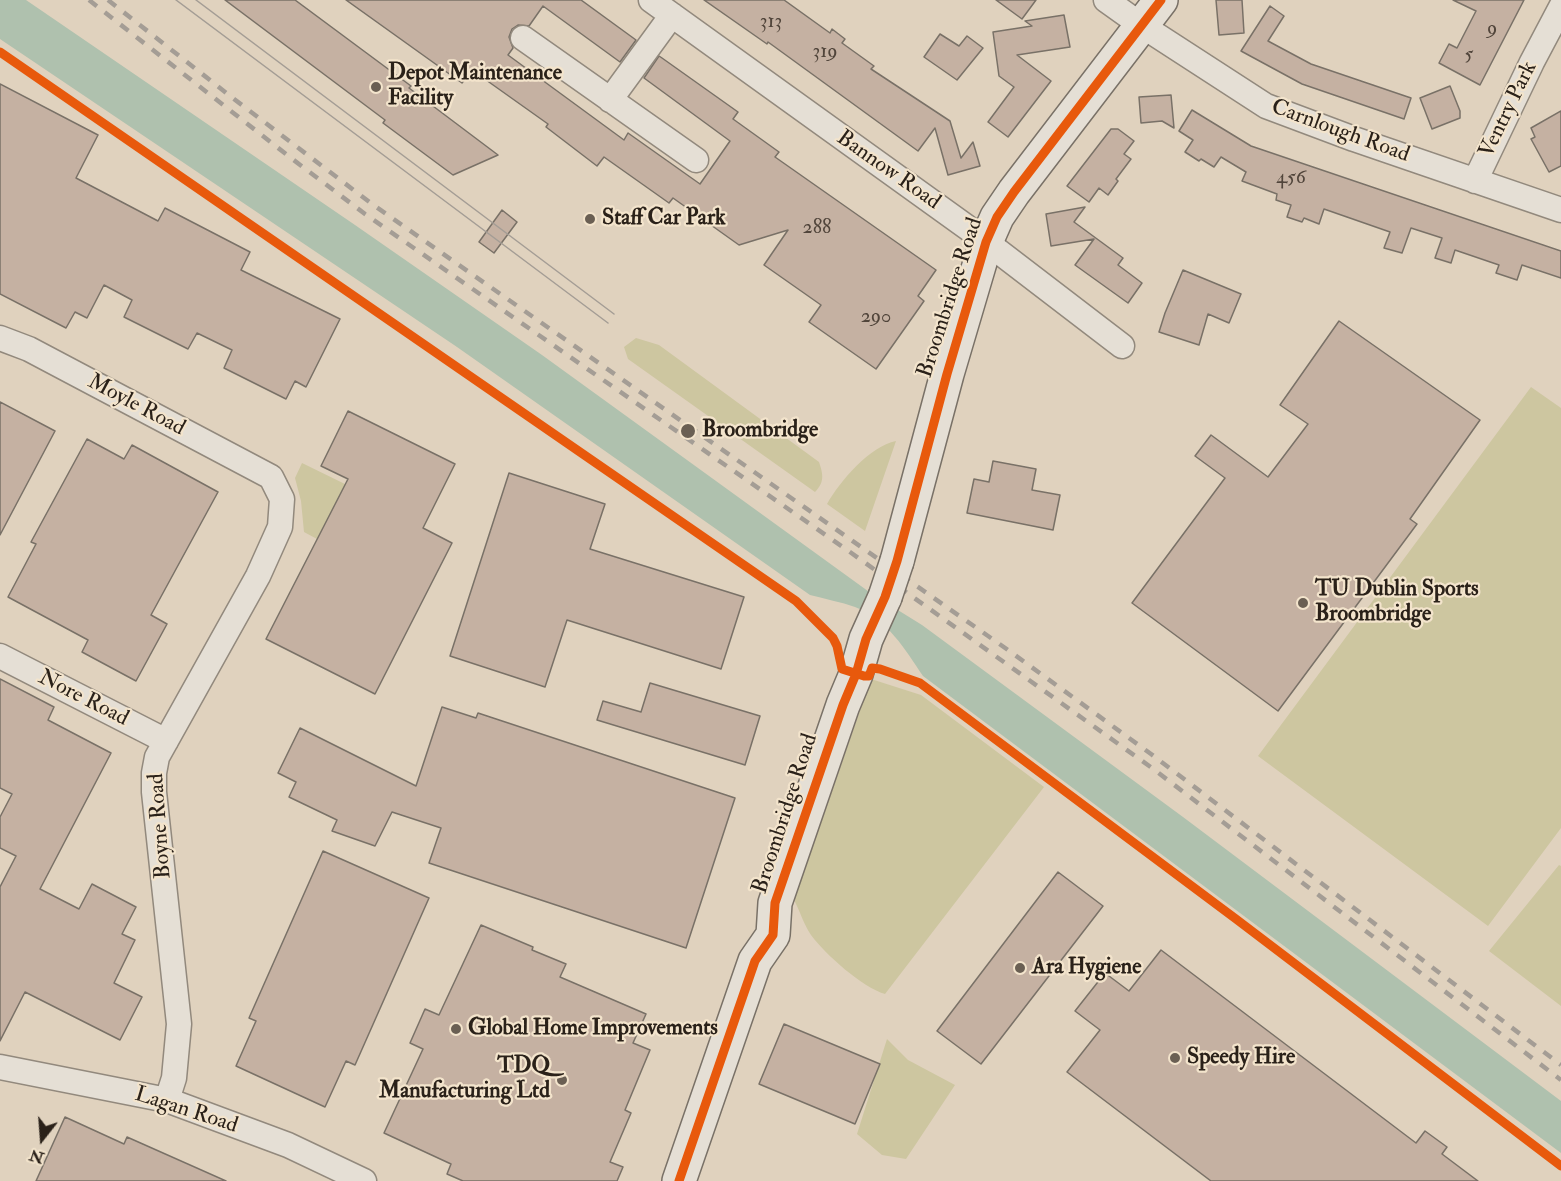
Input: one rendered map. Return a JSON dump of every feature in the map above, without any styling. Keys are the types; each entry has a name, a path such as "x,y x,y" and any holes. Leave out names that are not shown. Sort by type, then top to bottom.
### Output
{"street":[{"name":"Bannow Road","path":"651,0 986,242 1122,346"},
{"name":"Carnlough Road","path":"1106,0 1266,106 1332,132 1561,210"},
{"name":"Broombridge Road","path":"680,1181 754,961 773,935 775,903 856,674 866,639 885,597 899,555 939,400 986,242 997,217 1014,192 1161,0"},
{"name":"Ventry Park","path":"1475,181 1561,7"},
{"path":"610,100 672,15"},
{"path":"523,38 696,160"},
{"name":"Moyle Road","path":"0,338 29,349 271,477"},
{"name":"Boyne Road","path":"167,1100 174,1078 179,1024 154,792 154,773 158,757 166,741 258,576 280,527 282,499 271,477"},
{"name":"Nore Road","path":"0,656 166,741"},
{"name":"Lagan Road","path":"0,1067 167,1100 288,1145 364,1181"}],"shaded area":[{"path":"0,0 26,0 355,225 542,355 872,594 922,625 1183,817 1561,1101 1561,1153 923,676 894,636 877,619 855,607 810,595 457,347 0,39"},
{"path":"636,338 659,345 819,462 822,478 815,492 628,359 624,347"},
{"path":"1531,387 1561,408 1561,828 1488,926 1258,756"},
{"path":"896,441 865,531 827,504 840,485 866,457 886,444"},
{"path":"302,463 347,485 317,539 304,532 301,501 295,478"},
{"path":"871,679 921,695 1044,787 885,994 855,978 826,952 809,931 794,900"},
{"path":"1559,865 1561,866 1561,1006 1489,951"},
{"path":"887,1039 908,1060 955,1085 906,1159 882,1155 857,1134"}],"building":[{"name":"Depot Maintenance Facility","path":"225,0 295,0 411,86 409,88 498,155 453,175 383,123 385,120"},
{"path":"346,0 581,0 636,40 620,62 543,6 529,26 518,25 512,29 509,37 513,48 508,55 624,140 628,133 700,184 730,141 644,78 659,56 738,112 733,119 779,152 775,157 936,270 918,296 924,301 876,369 809,322 821,305 764,265 788,230 739,245 673,198 669,203 604,157 597,166 546,127 548,124 472,70 462,83"},
{"path":"704,0 784,0 830,33 832,29 845,39 842,43 874,66 871,69 950,121 961,158 973,142 980,166 948,175 935,128 918,151 768,42 767,44"},
{"path":"996,0 1036,0 1022,19"},
{"path":"1216,0 1242,0 1244,33 1219,35"},
{"path":"1453,0 1524,0 1480,85 1439,63 1449,44 1457,48 1476,11"},
{"path":"1270,6 1284,16 1268,41 1311,64 1411,98 1404,119 1302,84 1241,51"},
{"path":"1064,15 1070,47 1017,55 1051,81 1008,137 988,122 1014,87 999,76 993,32 1032,26 1025,21"},
{"path":"940,34 959,46 967,36 983,48 957,80 924,57"},
{"path":"0,84 98,135 76,178 158,221 165,208 250,252 241,270 340,319 306,387 295,381 286,399 224,368 232,350 197,333 188,349 124,317 132,300 104,285 87,318 75,312 66,328 0,294"},
{"path":"1450,86 1460,111 1460,118 1432,129 1420,98"},
{"path":"1171,95 1174,128 1162,121 1141,123 1139,97"},
{"path":"1192,110 1251,146 1561,251 1561,278 1522,265 1517,280 1496,273 1499,265 1455,250 1451,263 1435,258 1442,238 1411,228 1402,253 1384,248 1390,232 1324,209 1319,224 1304,218 1302,222 1287,217 1291,205 1276,200 1277,194 1242,181 1246,172 1221,157 1214,167 1185,152 1193,140 1179,131"},
{"path":"1561,111 1561,166 1549,172 1531,139 1535,137 1531,128"},
{"path":"1111,129 1118,129 1134,141 1124,154 1131,159 1116,179 1118,181 1108,195 1099,188 1089,202 1067,186"},
{"path":"1085,207 1074,222 1123,258 1118,265 1142,283 1128,303 1075,265 1094,239 1051,246 1046,214"},
{"path":"502,210 517,222 494,253 479,242"},
{"path":"1183,270 1241,294 1229,323 1208,314 1199,345 1159,332"},
{"path":"1339,321 1480,420 1410,519 1417,524 1278,711 1132,603 1225,478 1195,456 1211,435 1268,477 1308,424 1280,405"},
{"path":"0,402 55,431 0,535"},
{"path":"348,411 455,464 423,528 452,543 375,694 266,639 348,479 321,466"},
{"path":"87,439 124,459 132,445 218,492 151,615 167,624 136,681 82,652 88,640 8,597 36,544 31,542"},
{"path":"993,461 1036,469 1032,490 1060,495 1053,530 967,513 974,479 989,482"},
{"path":"509,473 605,504 590,549 744,597 721,669 567,620 545,687 450,656"},
{"path":"0,679 54,707 48,720 111,753 40,889 79,909 92,884 136,907 122,934 135,940 114,983 142,997 120,1040 25,992 0,1041 0,887 16,856 0,848 0,817 12,794 0,788"},
{"path":"650,683 760,716 745,765 597,720 603,701 641,712"},
{"path":"442,707 476,718 478,713 735,798 686,948 429,863 441,828 392,812 375,846 332,831 337,820 289,797 296,782 278,773 300,728 416,786"},
{"path":"323,851 429,898 355,1065 346,1061 325,1107 236,1066 256,1021 249,1018"},
{"name":"Ara Hygiene","path":"1058,872 1103,906 981,1064 937,1031"},
{"name":"TDQ Manufacturing Ltd","path":"481,925 566,964 560,977 646,1014 633,1043 650,1050 625,1110 631,1113 610,1162 623,1167 617,1181 463,1181 447,1174 451,1164 384,1133 423,1049 410,1043 425,1009 439,1015"},
{"path":"1161,950 1416,1143 1425,1131 1447,1147 1442,1154 1478,1181 1211,1181 1067,1072 1100,1030 1075,1011 1105,973 1129,991"},
{"path":"784,1024 880,1064 855,1124 759,1084"},
{"path":"65,1117 124,1144 127,1137 226,1181 36,1181"}],"tram line":[{"path":"176,0 608,323"},
{"path":"196,0 614,314"}],"railway":[{"path":"89,0 365,214 850,552 1152,768 1561,1080"},
{"path":"108,0 372,204 1008,650 1151,754 1561,1065"}],"cycle path":[{"path":"679,1181 755,961 773,935 775,903 843,705 856,674 866,639 885,597 897,561 947,374 986,242 997,217 1014,192 1161,0"},
{"path":"0,52 796,601 833,638 842,669 864,676 869,676 872,668 880,669 920,683 1561,1166"}],"place":[{"name":"Depot Maintenance Facility","path":"376,87"},
{"name":"Staff Car Park","path":"590,219"},
{"name":"Broombridge","path":"688,431"},
{"name":"TU Dublin Sports Broombridge","path":"1303,603"},
{"name":"Ara Hygiene","path":"1020,968"},
{"name":"Global Home Improvements","path":"456,1029"},
{"name":"Speedy Hire","path":"1175,1058"},
{"name":"TDQ Manufacturing Ltd","path":"562,1080"}]}
